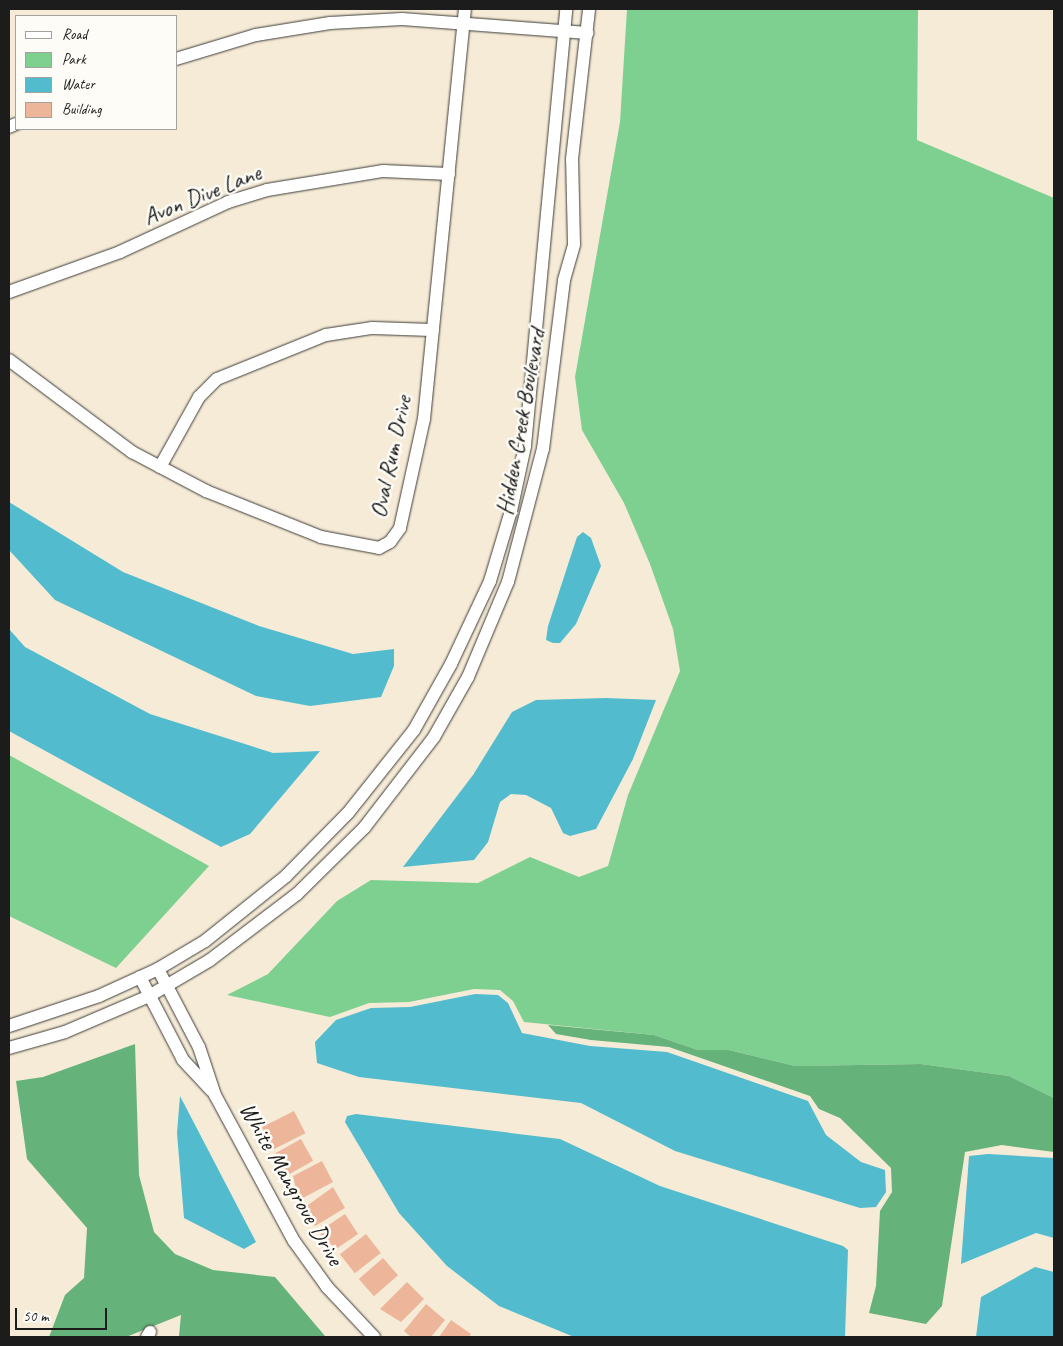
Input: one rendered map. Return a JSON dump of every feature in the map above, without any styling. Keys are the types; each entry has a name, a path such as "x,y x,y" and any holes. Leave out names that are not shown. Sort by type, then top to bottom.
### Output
{"street":[{"name":"Oval Rum Drive","path":"9,360 66,406 160,467 321,537 379,548 400,528 413,478 433,330 465,9"},
{"name":"Hidden Creek Boulevard","path":"9,1026 140,978 205,941 286,876 348,813 414,730 490,581 512,511 525,446 566,9"},
{"name":"Hidden Creek Boulevard","path":"9,1048 65,1032 149,996 210,960 297,894 364,828 434,736 487,636 527,520 543,449 564,280 574,244 572,159 589,9"},
{"path":"178,58 256,35 330,23 402,19 464,22 587,33"},
{"name":"Avon Dive Lane","path":"9,292 120,252 228,202 267,190 383,171 448,174"},
{"path":"160,467 199,397 217,380 326,335 372,328 433,330"},
{"name":"White Mangrove Drive","path":"158,969 199,1047 215,1095 294,1241 328,1287 374,1337"},
{"name":"White Mangrove Drive","path":"140,978 184,1060 215,1095"},
{"path":"147,1337 150,1332 152,1337"}],"green space":[{"path":"627,9 918,9 917,140 1054,198 1054,1098 1009,1076 921,1064 795,1066 729,1050 698,1050 654,1035 524,1022 513,1001 500,990 474,989 409,1002 369,1003 330,1017 227,995 268,974 337,901 371,880 478,883 530,857 579,877 608,866 628,795 680,671 673,629 650,564 624,503 582,430 575,377 620,122"},
{"path":"9,755 209,866 116,968 9,916"},
{"path":"548,1025 654,1035 698,1050 729,1050 795,1066 921,1064 1009,1076 1054,1098 1054,1152 1002,1145 965,1152 942,1306 926,1324 869,1313 876,1286 880,1211 892,1192 891,1168 840,1118 819,1109 810,1096 669,1047 591,1040 556,1034"},
{"path":"135,1044 139,1175 154,1232 175,1254 213,1270 275,1277 325,1336 179,1336 181,1315 126,1337 49,1337 65,1295 84,1278 87,1228 27,1159 16,1081 43,1077"}],"water":[{"path":"9,502 123,572 259,626 353,654 394,649 394,666 381,697 310,706 256,696 55,600 9,550"},
{"path":"583,532 591,538 601,566 576,624 560,643 553,643 546,640 548,626 577,537"},
{"path":"9,629 25,647 150,714 273,753 320,751 250,834 221,847 9,731"},
{"path":"606,698 656,700 633,759 596,829 570,836 563,833 551,808 526,795 511,794 500,802 488,842 474,860 403,867 473,775 512,712 536,700"},
{"path":"475,994 498,995 508,1003 522,1033 590,1046 667,1052 808,1101 826,1135 861,1162 885,1170 886,1192 876,1207 860,1208 675,1151 581,1103 359,1077 317,1063 315,1042 336,1020 371,1008 410,1007"},
{"path":"180,1096 256,1242 244,1249 184,1218 177,1133"},
{"path":"356,1114 560,1139 660,1186 843,1246 848,1250 845,1337 574,1337 499,1306 447,1266 399,1213 345,1122 347,1116"},
{"path":"988,1154 1054,1158 1054,1238 1036,1233 961,1264 969,1156"},
{"path":"1035,1267 1054,1272 1054,1337 976,1337 981,1297"}],"building":[{"path":"294,1111 305,1133 273,1150 262,1127"},
{"path":"301,1139 313,1161 288,1175 276,1153"},
{"path":"322,1161 333,1182 299,1200 293,1176"},
{"path":"333,1187 345,1208 315,1226 304,1208"},
{"path":"345,1214 358,1234 336,1249 318,1232"},
{"path":"366,1234 381,1253 355,1273 340,1254"},
{"path":"383,1258 398,1275 374,1296 359,1279"},
{"path":"407,1282 424,1299 401,1322 380,1309"},
{"path":"426,1304 445,1320 431,1337 411,1337 404,1331"},
{"path":"451,1320 471,1334 469,1337 439,1337"}]}
